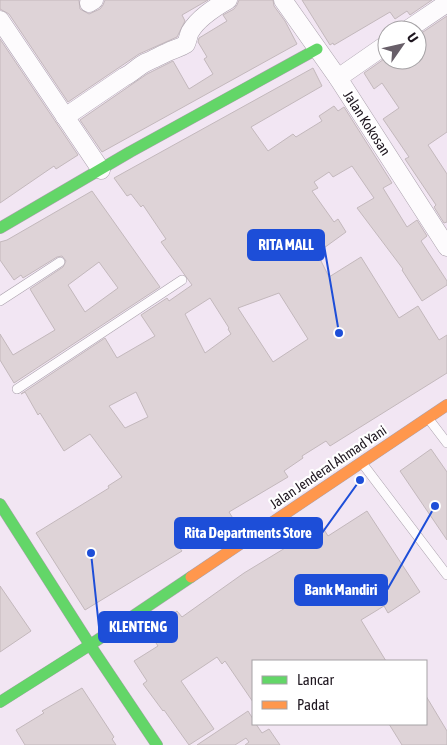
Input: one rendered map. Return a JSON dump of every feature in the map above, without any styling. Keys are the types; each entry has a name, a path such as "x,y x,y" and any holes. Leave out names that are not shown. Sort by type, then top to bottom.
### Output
{"street":[{"path":"65,117 124,77 133,73 145,62 159,58 186,44 189,34 195,25 207,13 228,0"},
{"name":"Jalan Kokosan","path":"283,0 338,78 447,247"},
{"path":"422,20 447,3"},
{"path":"0,20 101,170"},
{"path":"0,228 318,49"},
{"path":"338,78 377,51"},
{"name":"Jalan Jenderal Ahmad Yani","path":"0,702 90,645 447,405"},
{"path":"0,504 90,645 157,745"}],"lane":[{"path":"0,301 60,262"},
{"path":"17,389 182,280"},
{"path":"428,418 447,443"},
{"path":"362,463 447,575"}],"building":[{"path":"0,0 79,0 80,9 89,14 100,9 105,0 208,0 182,15 185,21 177,37 139,54 68,102 9,14 0,9"},
{"path":"239,0 273,0 274,6 285,21 297,44 102,152 80,120 147,74 173,61 189,89 213,74 204,59 207,57 198,42 199,38 227,21 223,15 234,9"},
{"path":"302,0 432,0 410,15 407,11 395,19 390,12 334,45 333,43 330,45"},
{"path":"447,16 447,132 428,145 447,174 447,222 444,223 434,207 436,205 405,159 409,157 383,119 399,108 382,83 374,89 364,73 377,64 377,70 427,70 427,29"},
{"path":"0,39 78,155 56,169 54,166 0,203"},
{"path":"313,68 322,86 251,127 268,151 293,134 296,137 322,121 319,116 334,106 338,111 344,107 392,183 383,188 407,227 417,220 427,236 421,241 447,281 447,285 422,301 403,269 357,208 374,198 352,166 333,177 329,172 314,182 318,188 312,191 334,222 338,219 346,232 317,253 329,277 361,257 399,318 418,306 439,340 447,335 447,373 330,446 326,441 302,456 303,458 284,471 288,477 229,512 234,520 219,530 216,525 179,547 182,551 85,610 36,533 109,488 108,486 122,477 90,434 64,451 40,413 38,415 25,392 21,394 105,338 117,358 155,336 141,315 167,298 169,301 192,285 161,242 166,239 143,205 141,207 131,194 127,196 114,178","holes":["279,293 308,339 273,362 238,308","210,298 231,334 205,353 185,314","136,392 148,417 125,428 109,406"]},
{"path":"92,191 160,287 14,383 0,360 0,334 13,355 55,330 30,289 63,267 66,261 62,256 57,257 23,278 21,275 14,280 0,260 0,242 7,240","holes":["99,262 118,288 85,312 68,285"]},
{"path":"431,449 447,472 447,540 400,471"},
{"path":"367,511 420,592 388,613 384,606 361,620 385,660 252,660 252,701 225,661 222,664 217,657 181,681 214,729 189,745 143,684 147,681 134,661 158,646 148,631 177,611 182,617 244,573 300,539 298,536 320,523 328,536"},
{"path":"0,586 31,631 0,652"},
{"path":"82,688 114,737 112,739 116,745 25,745 16,730 44,713 42,711"},
{"path":"427,698 447,731 447,745 402,745 390,725 427,725"},
{"path":"248,711 252,717 252,725 257,725 262,733 269,729 280,745 245,745 249,742 246,738 235,745 197,745"}],"traffic: fast":[{"path":"0,228 130,152 317,49"},
{"path":"0,504 90,645 157,745"},
{"path":"0,702 90,645 191,577"}],"traffic: slow":[{"path":"191,577 447,405"}],"place":[{"name":"RITA MALL","path":"339,333"},
{"name":"Rita Departments Store","path":"360,480"},
{"name":"Bank Mandiri","path":"435,506"},
{"name":"KLENTENG","path":"91,553"}]}
